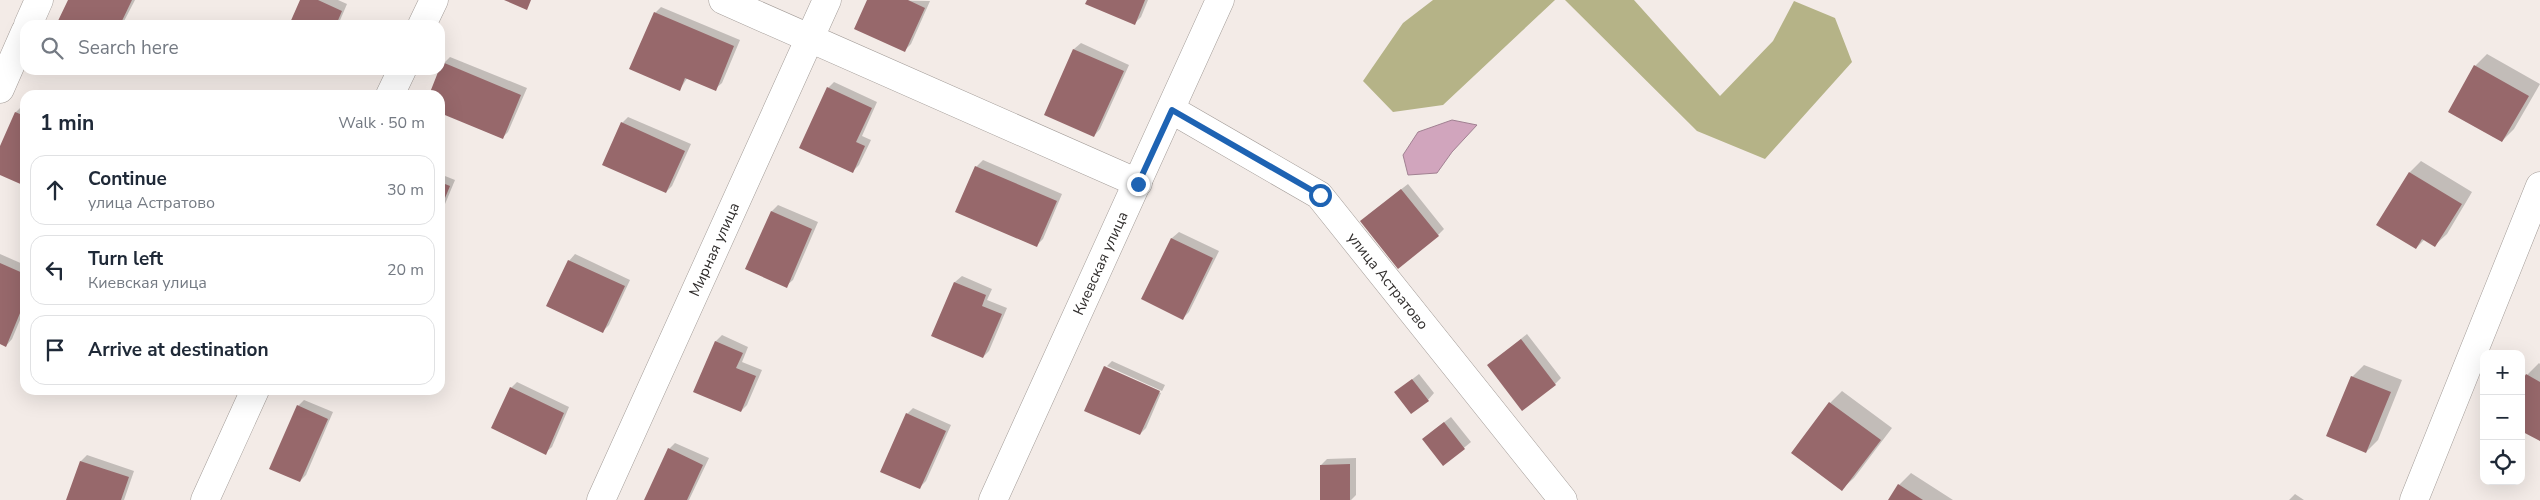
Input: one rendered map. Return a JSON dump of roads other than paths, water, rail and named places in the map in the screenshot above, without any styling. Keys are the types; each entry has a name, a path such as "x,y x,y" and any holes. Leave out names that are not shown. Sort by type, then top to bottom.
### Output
{"street":[{"path":"30,20 39,0"},
{"path":"424,20 434,0"},
{"path":"723,0 1138,184"},
{"name":"Мирная улица","path":"601,500 827,0"},
{"name":"Киевская улица","path":"993,500 1172,110 1220,0"},
{"path":"0,89 20,43"},
{"path":"392,90 400,75"},
{"name":"улица Астратово","path":"1172,110 1320,195 1563,500"},
{"path":"2414,500 2540,186"},
{"path":"205,500 253,395"}]}
